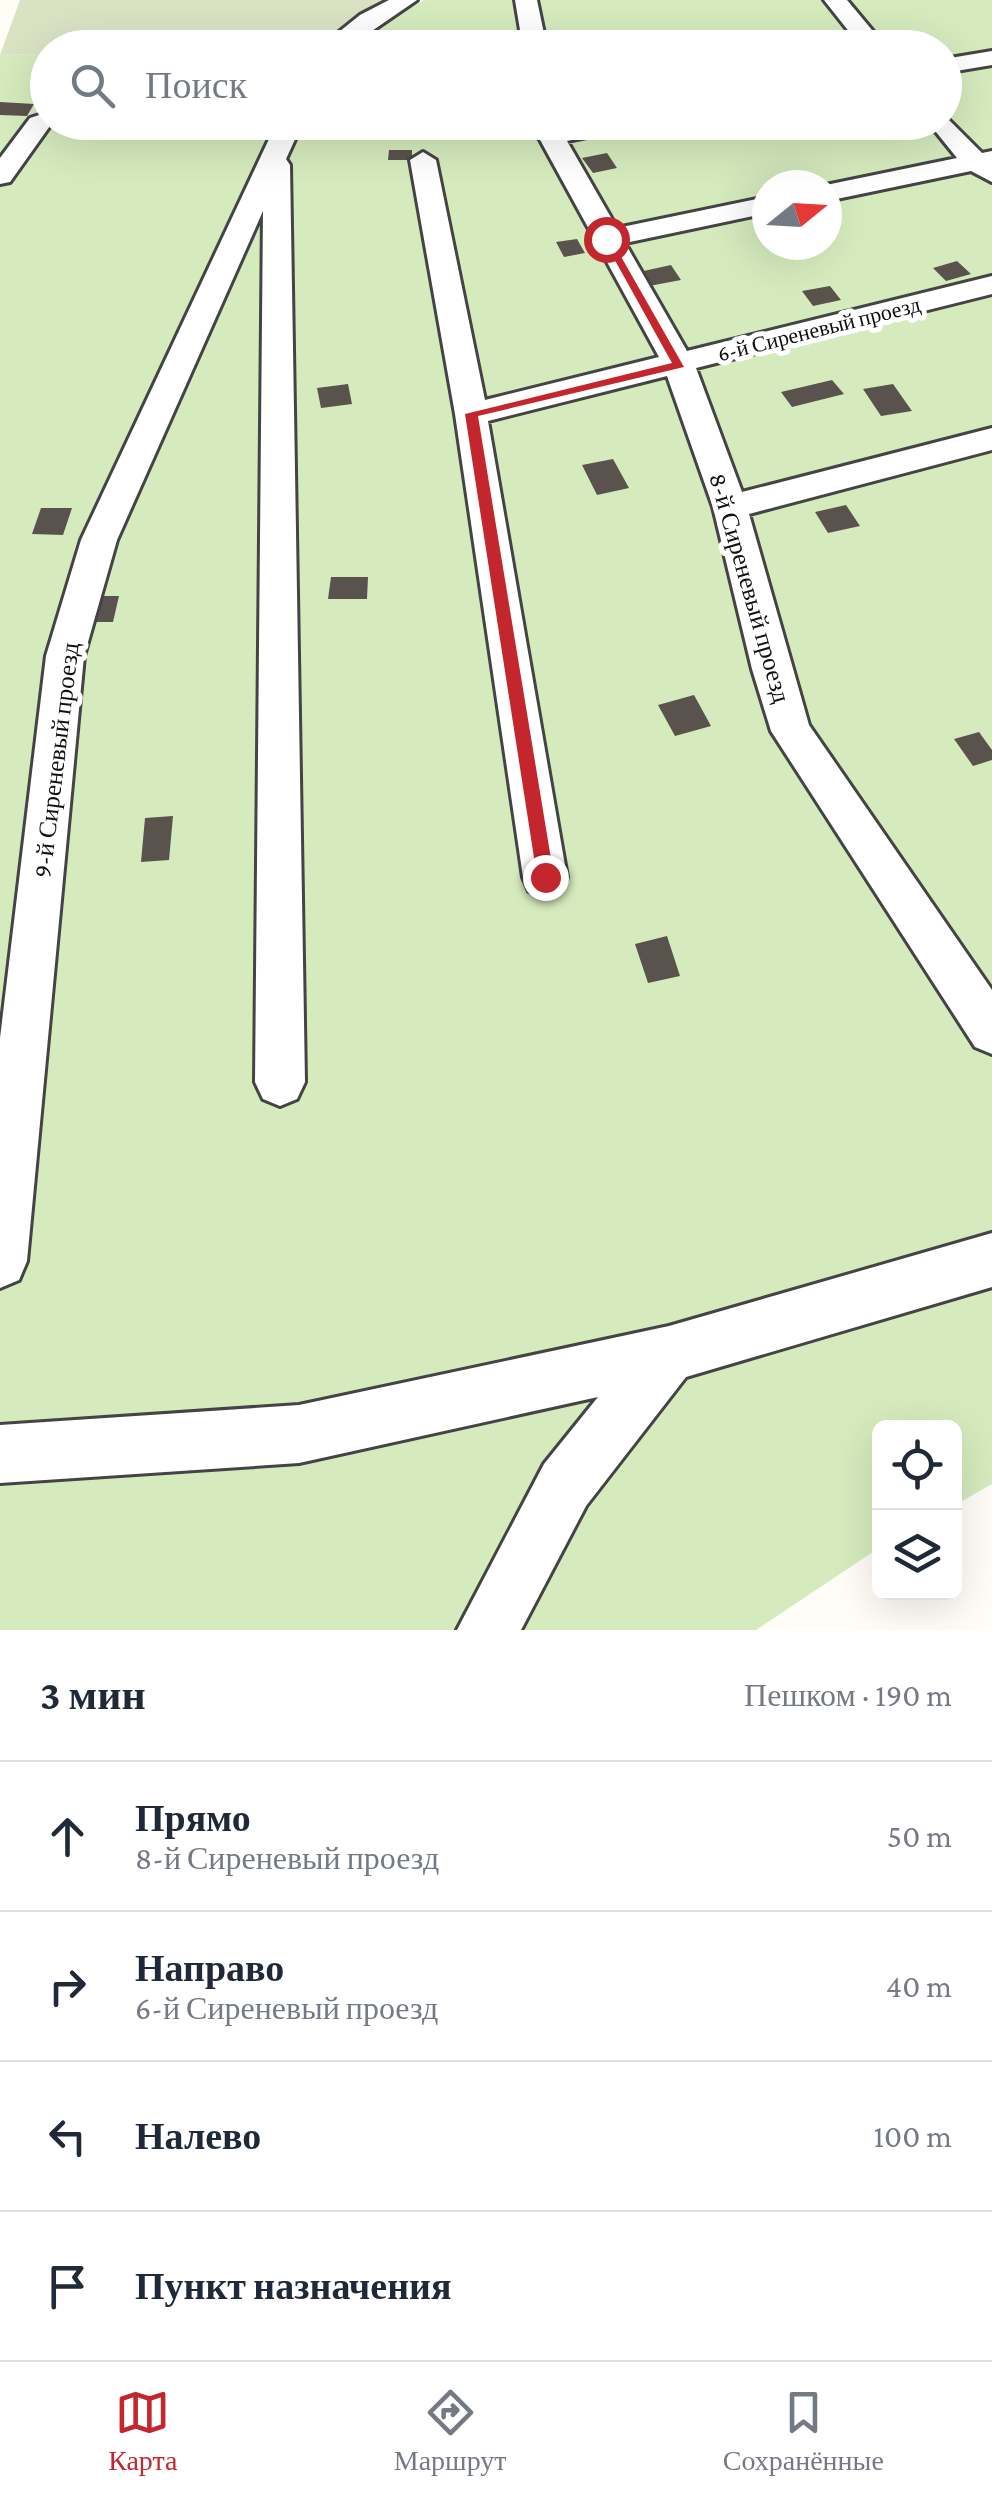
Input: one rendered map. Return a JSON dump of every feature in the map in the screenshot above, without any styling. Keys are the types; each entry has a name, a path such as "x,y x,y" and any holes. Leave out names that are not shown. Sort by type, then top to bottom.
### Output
{"street":[{"path":"355,30 406,0"},
{"path":"526,0 532,30"},
{"path":"835,0 860,30"},
{"path":"962,63 992,58"},
{"path":"0,176 30,136"},
{"name":"9-й Сиреневый проезд","path":"0,1261 65,656 100,540 282,140"},
{"path":"280,1082 284,140"},
{"name":"8-й Сиреневый проезд","path":"556,140 606,239 680,365 730,507 771,669 791,731 992,1031"},
{"path":"959,140 986,165"},
{"path":"423,160 471,414 545,877"},
{"path":"842,190 986,165"},
{"path":"606,239 752,208"},
{"name":"6-й Сиреневый проезд","path":"471,414 992,285"},
{"path":"730,507 992,439"},
{"path":"0,1454 299,1434 669,1354 992,1260"},
{"path":"488,1630 566,1485 669,1354"}],"green space":[{"path":"20,0 393,0 355,17 339,30 30,30 30,54 0,55"},
{"path":"425,0 992,0 992,1484 962,1501 962,1420 872,1420 872,1553 756,1630 0,1630 0,55 30,54 30,140 962,140 962,30 371,30"}],"building":[{"path":"0,102 30,104 27,116 0,115"},
{"path":"389,150 412,150 412,160 388,160"},
{"path":"607,153 617,168 593,173 582,158"},
{"path":"577,239 585,253 564,257 556,242"},
{"path":"957,261 971,274 946,281 933,268"},
{"path":"671,265 681,280 649,286 639,272"},
{"path":"830,286 841,300 813,306 802,291"},
{"path":"832,380 844,394 792,407 781,392"},
{"path":"348,384 352,404 321,408 317,388"},
{"path":"893,384 912,411 881,416 863,389"},
{"path":"613,459 629,488 597,495 582,465"},
{"path":"846,505 860,526 828,533 815,512"},
{"path":"41,508 72,508 63,535 32,534"},
{"path":"331,577 368,577 367,599 328,599"},
{"path":"97,596 119,596 113,622 91,622"},
{"path":"694,695 711,726 675,736 658,705"},
{"path":"979,732 992,750 992,760 973,766 954,739"},
{"path":"173,816 169,860 141,862 145,818"},
{"path":"667,936 680,976 648,983 635,944"}],"route":[{"path":"545,877 471,414 680,365 606,239"}]}
